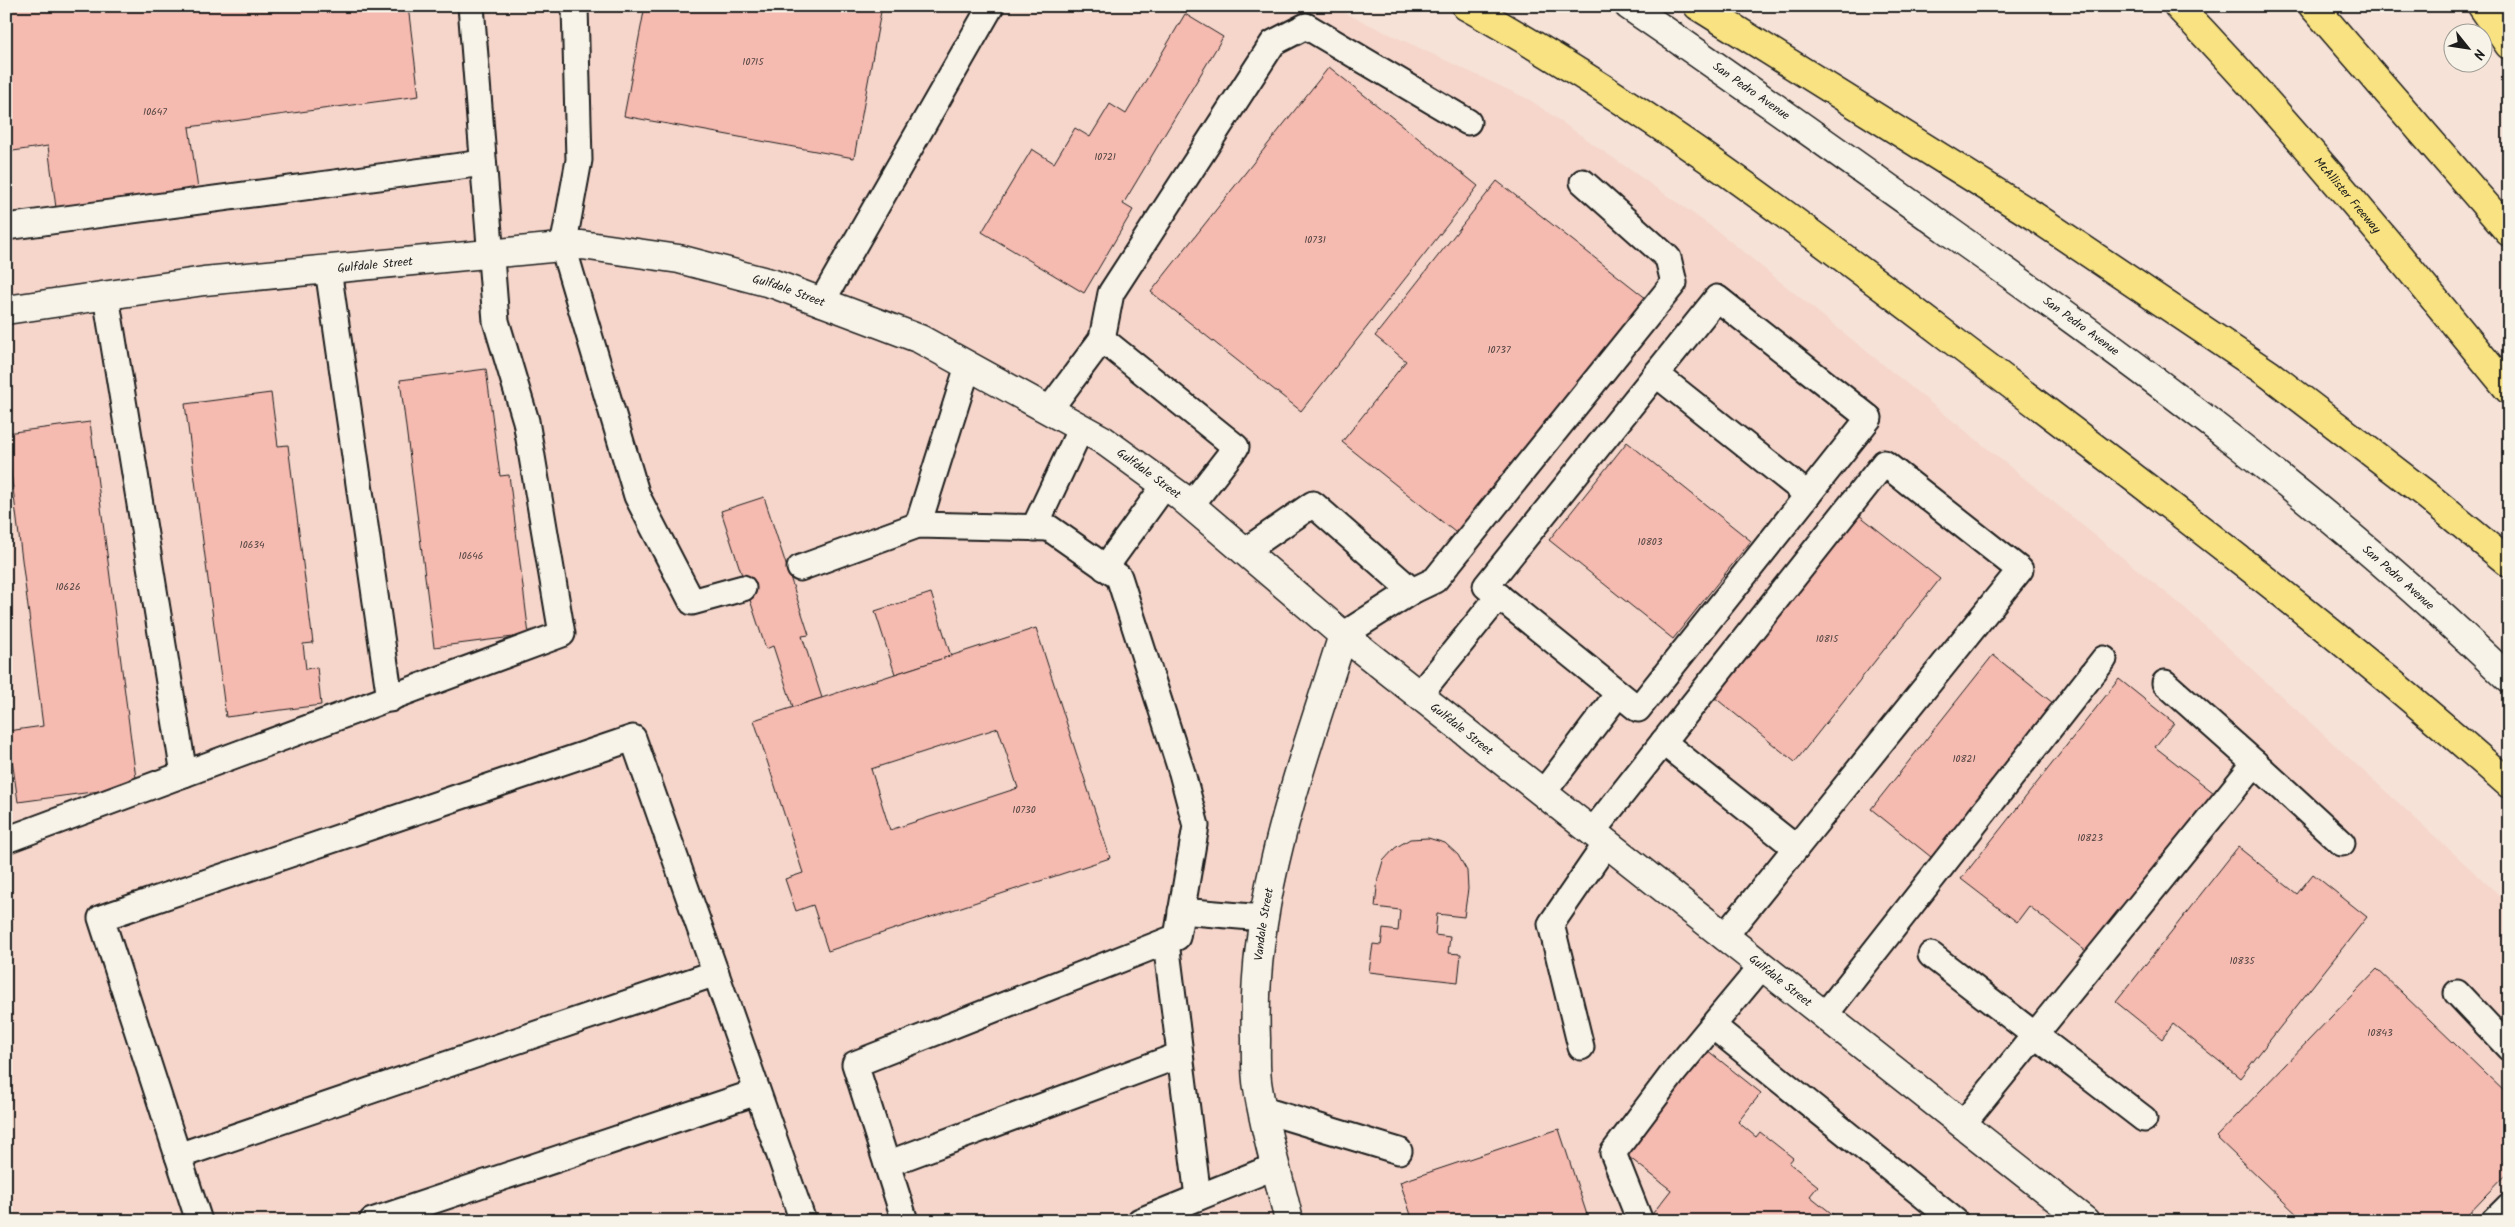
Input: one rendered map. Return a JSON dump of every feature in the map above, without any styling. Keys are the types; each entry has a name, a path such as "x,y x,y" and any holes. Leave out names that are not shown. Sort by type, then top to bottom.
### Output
{"highway":[{"path":"1466,6 1611,93 1793,219 2243,561 2374,668 2509,784"},
{"path":"1698,6 2002,196 2268,374 2424,493 2509,563"},
{"name":"McAllister Freeway","path":"2178,6 2310,152 2416,275 2509,390"},
{"path":"2313,6 2509,232"},
{"path":"2482,6 2509,45"}],"street":[{"name":"San Pedro Avenue","path":"1628,6 1719,68 2151,376 2318,508 2412,589 2509,679"},
{"name":"Gulfdale Street","path":"6,310 204,281 582,245 679,259 774,284 920,339 1103,440 1165,485 1343,635 2085,1221"},
{"name":"Vandale Street","path":"1289,1221 1258,1087 1255,1016 1259,941 1272,870 1343,635"}],"lane":[{"path":"6,840 562,634 526,421 496,321 471,6"},
{"path":"575,6 579,160 563,247 637,496 692,602 743,588"},
{"path":"821,303 991,6"},
{"path":"1049,410 1102,339 1111,294 1273,43 1306,26 1468,122"},
{"path":"6,227 483,163"},
{"path":"1343,635 1412,591 1435,580 1674,283 1668,258 1583,182"},
{"path":"328,269 390,699"},
{"path":"106,296 184,774"},
{"path":"1716,298 1869,418 1808,495 1638,710 1486,586 1716,298"},
{"path":"1102,339 1236,447 1191,506"},
{"path":"918,525 968,366"},
{"path":"1656,374 1808,495"},
{"path":"1034,528 1081,428"},
{"path":"1581,1047 1551,924 1599,838 1663,742 1884,464 2020,570 1724,937"},
{"path":"1105,568 1165,485"},
{"path":"1245,551 1313,504 1412,591"},
{"path":"800,568 918,525 1049,528 1119,577 1182,773 1196,826 1177,937 855,1064 905,1221"},
{"path":"1419,695 1499,596"},
{"path":"1824,1016 2104,660"},
{"path":"2165,683 2342,843"},
{"path":"1543,793 1618,694"},
{"path":"199,1221 101,918 633,738 757,1092 795,1219"},
{"path":"1663,742 1796,848"},
{"path":"1962,1125 2255,763"},
{"path":"1181,911 1263,918"},
{"path":"1166,942 1198,1197"},
{"path":"1932,955 2144,1119"},
{"path":"1640,1221 1613,1153 1762,966"},
{"path":"178,1156 716,973"},
{"path":"2457,993 2509,1048"},
{"path":"1713,1026 1955,1221"},
{"path":"887,1164 1180,1055"},
{"path":"372,1221 757,1092"},
{"path":"1263,1110 1399,1151"},
{"path":"1140,1221 1276,1166"}],"shaded area":[{"path":"6,6 1330,6 1530,100 1715,229 2185,608 2509,904 2509,1221 6,1221"}],"building":[{"path":"6,6 408,6 419,96 189,127 198,189 56,208 48,146 6,152"},
{"path":"645,6 882,6 854,158 624,116"},
{"path":"1185,14 1223,37 1123,204 1133,210 1084,293 982,232 1032,149 1054,163 1075,128 1090,137 1110,104 1126,114"},
{"path":"1329,67 1478,186 1301,411 1151,292"},
{"path":"1497,181 1647,299 1460,536 1342,442 1406,361 1375,336"},
{"path":"486,369 500,476 509,475 529,635 434,647 400,380"},
{"path":"271,393 278,446 288,445 313,643 303,644 306,669 317,667 321,705 226,717 185,404"},
{"path":"90,422 137,786 18,802 8,731 43,726 6,433"},
{"path":"1627,442 1751,541 1673,639 1549,540"},
{"path":"764,497 809,635 802,636 822,698 793,707 773,646 766,649 721,511"},
{"path":"1859,515 1940,579 1795,762 1714,697"},
{"path":"931,593 951,656 895,674 875,611"},
{"path":"1036,628 1110,858 828,951 813,905 796,911 785,879 803,873 754,720","holes":["998,728 1018,788 890,830 871,769"]},
{"path":"1993,655 2058,707 1936,861 1871,809"},
{"path":"2119,679 2174,723 2155,747 2218,796 2092,956 2029,906 2017,922 1961,879"},
{"path":"1428,838 1445,843 1458,855 1467,871 1468,889 1464,917 1437,914 1435,935 1450,937 1448,953 1461,954 1458,982 1369,972 1373,944 1381,945 1383,929 1398,931 1400,910 1375,907 1378,878 1383,861 1395,848 1410,839"},
{"path":"2238,847 2297,894 2313,874 2367,917 2240,1078 2173,1024 2162,1039 2116,1002"},
{"path":"2377,969 2509,1096 2509,1172 2462,1221 2304,1221 2216,1137"},
{"path":"1707,1050 1761,1093 1738,1122 1756,1137 1760,1132 1793,1158 1789,1163 1818,1186 1810,1196 1841,1221 1657,1221 1653,1213 1671,1190 1625,1154"},
{"path":"1559,1129 1589,1221 1413,1221 1400,1182"}]}
